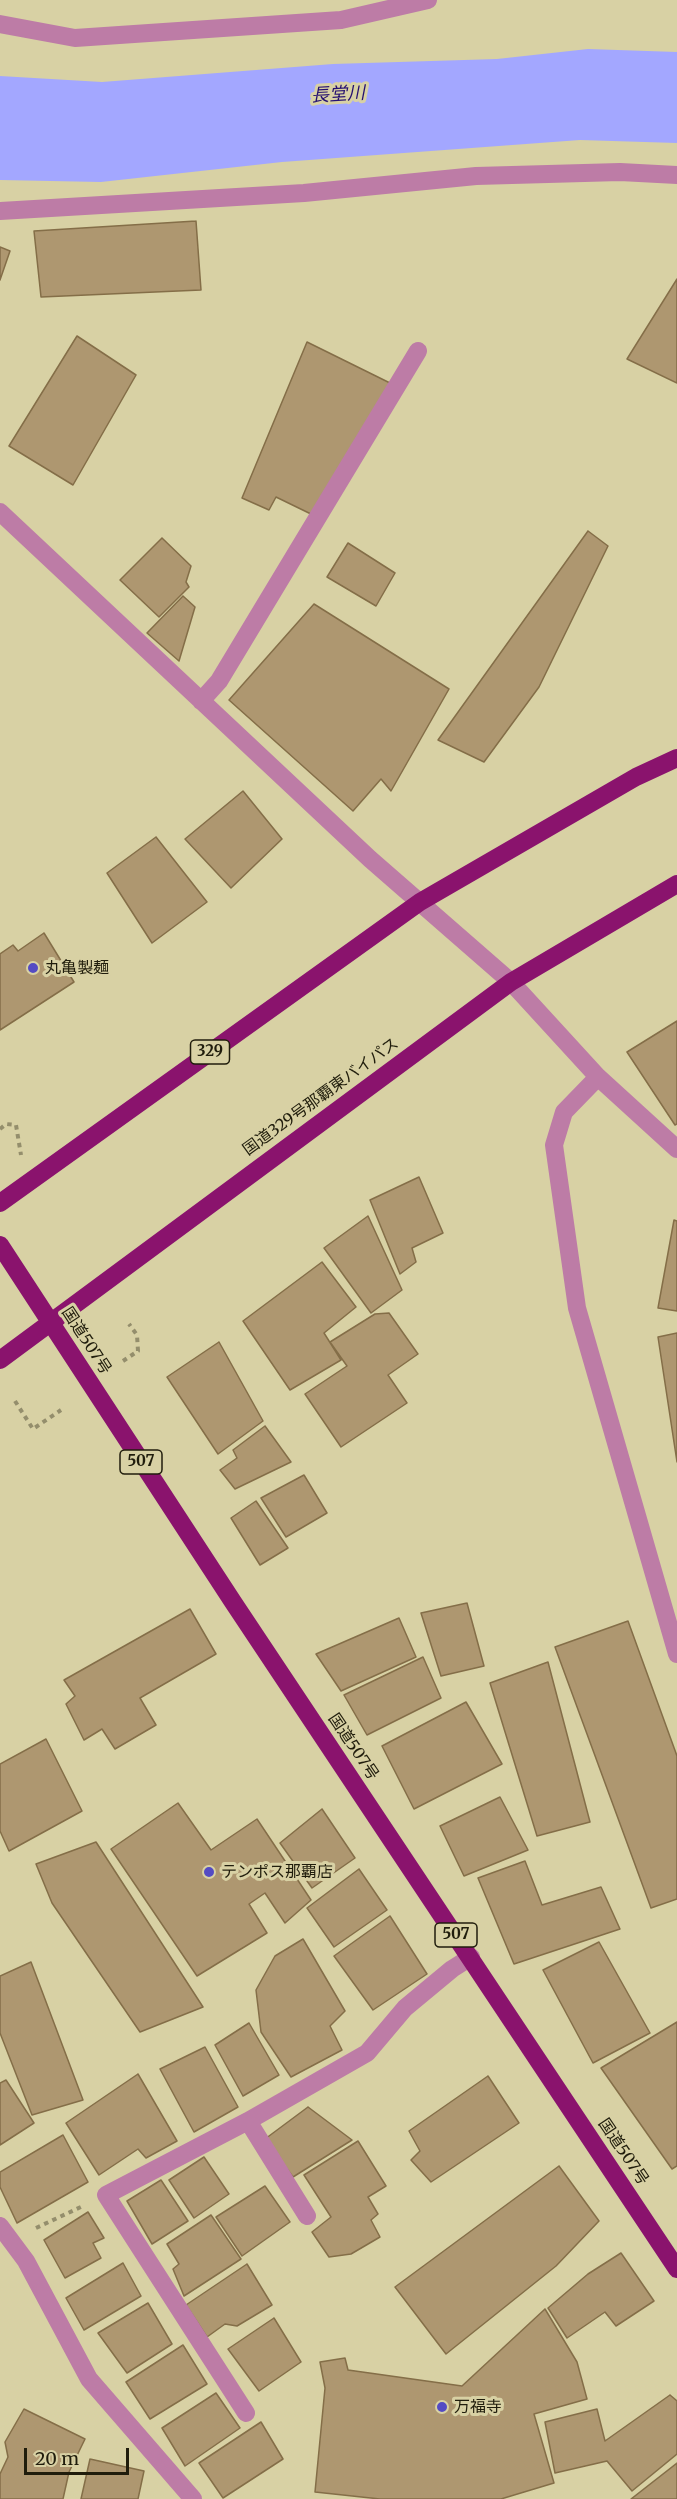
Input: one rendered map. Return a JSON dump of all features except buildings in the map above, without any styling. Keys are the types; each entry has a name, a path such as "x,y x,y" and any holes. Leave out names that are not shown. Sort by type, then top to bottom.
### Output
{"highway":[{"name":"329","path":"0,1203 420,902 636,777 677,758"},
{"name":"国道329号那覇東バイパス","path":"0,1360 511,982 677,884"},
{"name":"国道507号","path":"0,1245 233,1602 677,2269"}],"street":[{"path":"0,24 75,38 341,20 428,0"},
{"path":"0,211 304,193 476,176 620,172 677,175"},
{"path":"201,701 219,681 418,351"},
{"path":"0,512 370,859 511,982 598,1077 677,1149"},
{"path":"598,1077 564,1112 554,1145 577,1308 677,1654"},
{"path":"246,2413 106,2195 248,2121 367,2053 405,2008 452,1969 471,1957"},
{"path":"248,2121 307,2216"},
{"path":"5,2233 26,2261 89,2379 193,2499"}],"path":[{"path":"0,1129 6,1124 16,1125 21,1156"},
{"path":"123,1361 138,1351 137,1335 129,1324"},
{"path":"15,1401 33,1429 61,1410"},
{"path":"5,2233 106,2195"}],"water":[{"name":"長堂川","path":"588,49 677,52 677,143 580,140 282,162 101,182 0,180 0,76 102,82 333,64 497,59"}],"place":[{"name":"丸亀製麺","path":"33,968"},
{"name":"テンポス那覇店","path":"209,1872"},
{"name":"万福寺","path":"442,2407"}]}
